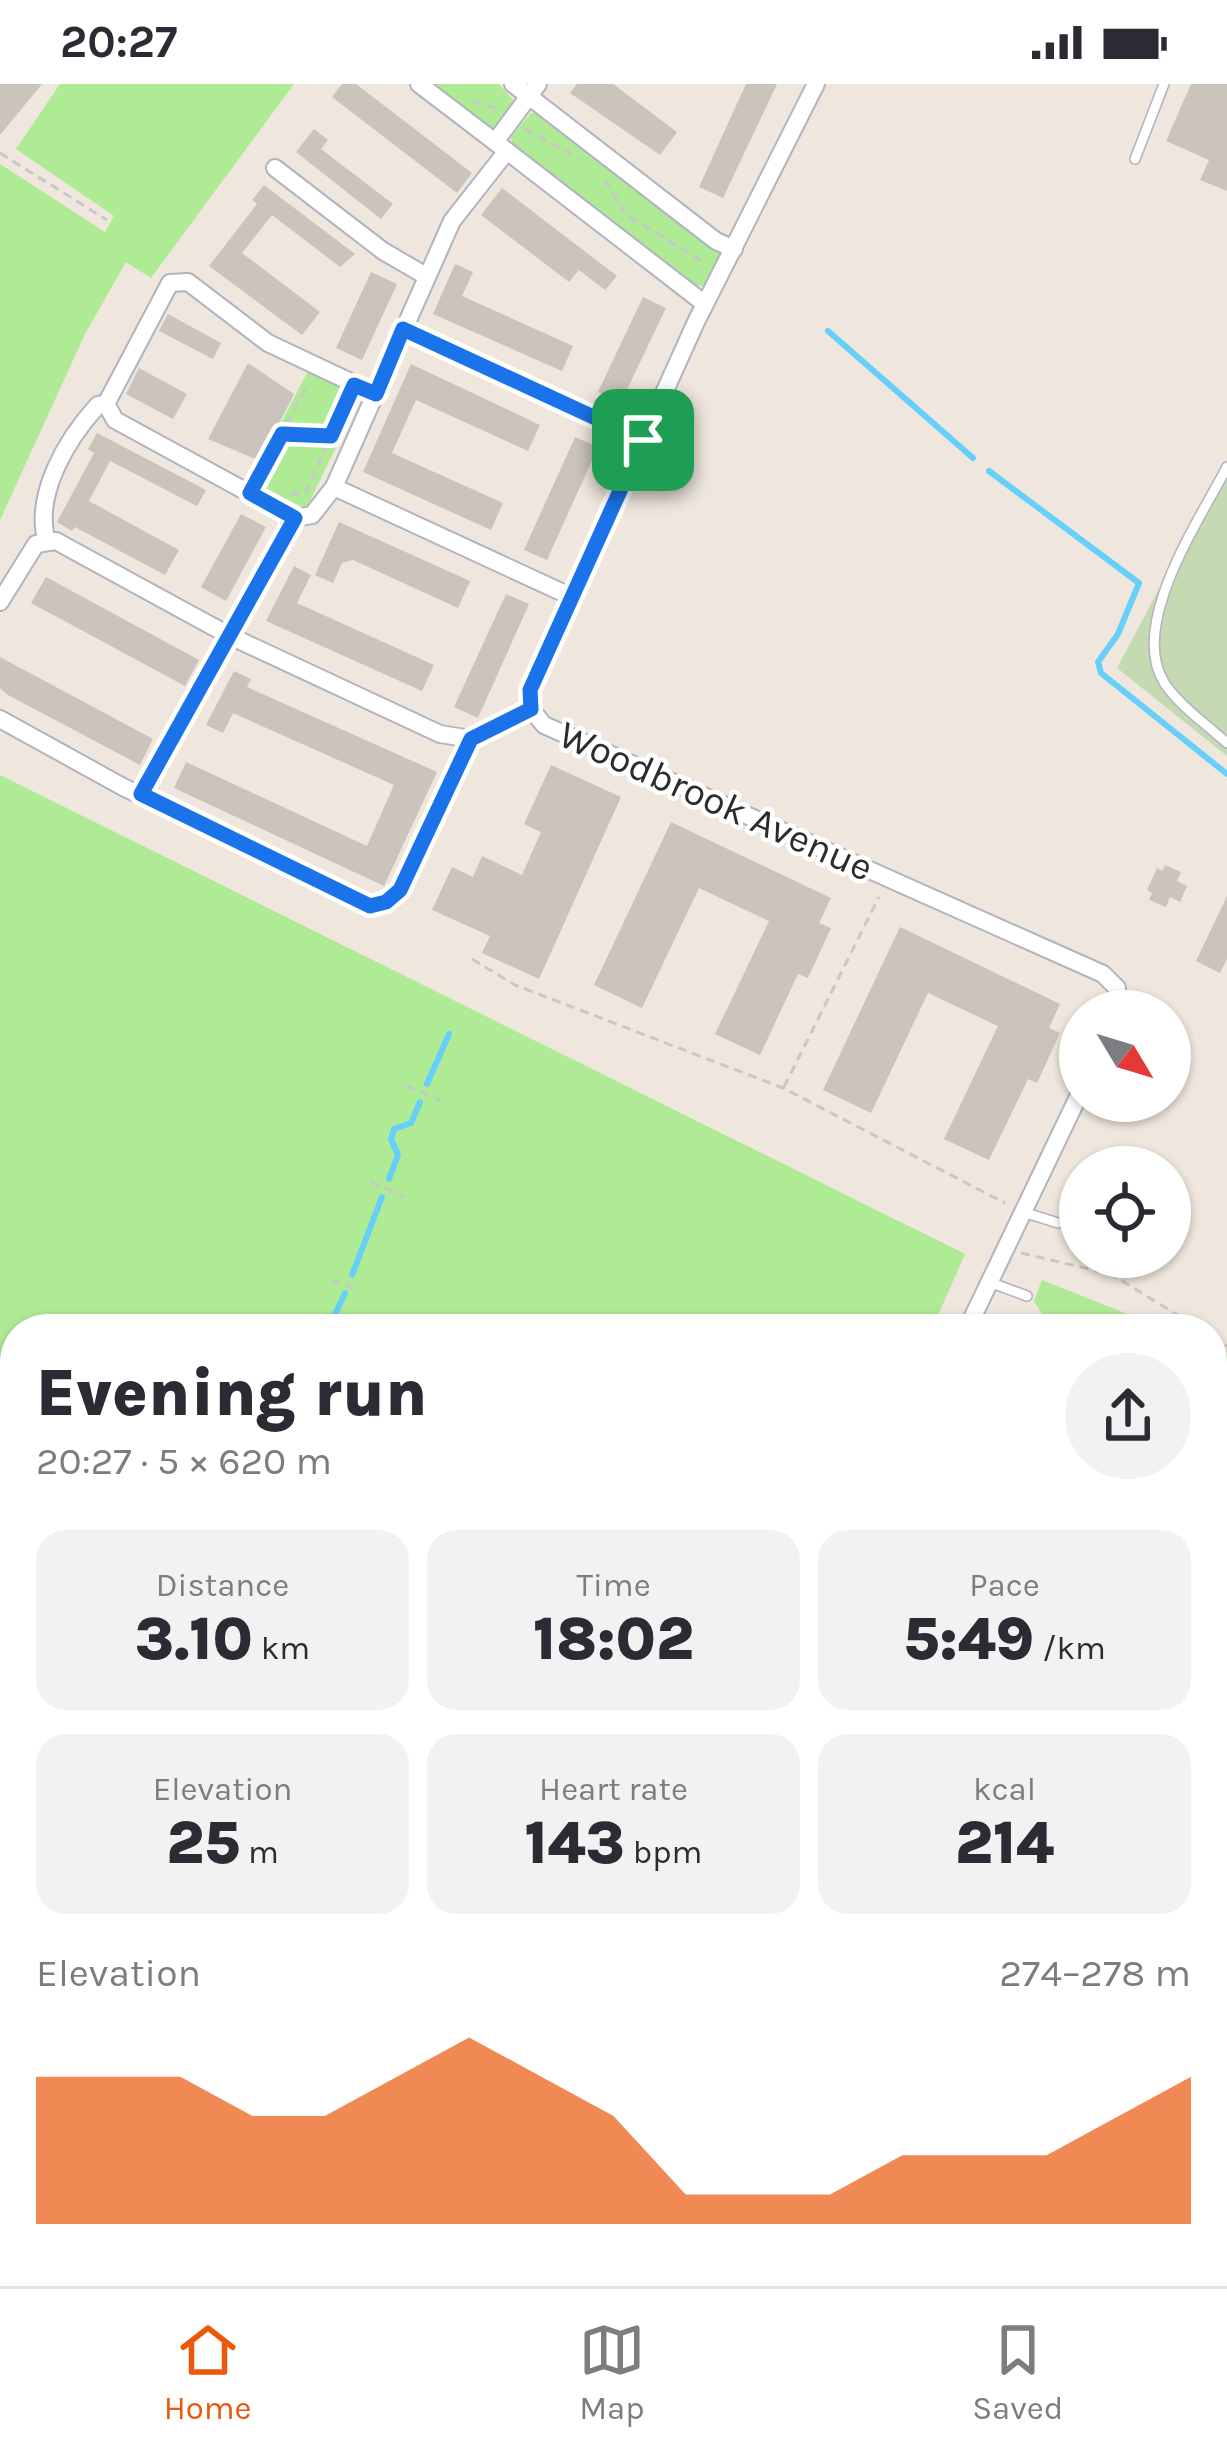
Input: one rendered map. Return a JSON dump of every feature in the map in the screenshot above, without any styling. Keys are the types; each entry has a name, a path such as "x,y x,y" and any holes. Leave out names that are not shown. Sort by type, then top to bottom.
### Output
{"street":[{"path":"419,84 706,304"},
{"path":"513,84 533,90 716,241 734,249"},
{"name":"Woodbrook Avenue","path":"816,84 643,440 530,690 531,709 544,725 1103,974 1117,990"},
{"path":"106,404 115,420 286,513 312,515 334,488 452,221 533,90"},
{"path":"274,168 383,251 426,276"},
{"path":"106,404 170,283 178,280 316,369 376,394"},
{"path":"403,329 643,440"},
{"path":"47,542 41,501 85,418 98,405 106,404"},
{"path":"334,488 572,597"},
{"path":"141,794 230,636 286,513"},
{"path":"0,602 36,544 56,541 230,636 440,734 471,739 531,709"},
{"path":"0,719 370,906 386,902 400,890 471,739"},
{"path":"974,1314 1066,1122"}],"lane":[{"path":"1135,159 1164,84"},
{"path":"1227,466 1164,594 1152,630 1154,661 1166,686 1227,743"},
{"path":"1023,1212 1058,1222"},
{"path":"989,1282 1027,1296"}],"path":[{"path":"466,99 512,118 556,150 587,162"},
{"path":"0,153 107,220"},
{"path":"603,176 625,214 721,275"},
{"path":"250,493 316,369"},
{"path":"286,513 284,496 306,492 354,385"},
{"path":"282,434 331,436"},
{"path":"783,1088 891,879"},
{"path":"472,959 515,985 783,1088 1023,1212"},
{"path":"407,1086 440,1100"},
{"path":"371,1182 404,1196"},
{"path":"1006,1249 1111,1274 1176,1314"},
{"path":"332,1280 360,1291"}],"green space":[{"path":"60,84 294,84 151,278 126,262 85,334 0,520 0,164 105,232 114,216 16,149"},
{"path":"428,84 499,84 515,102 492,131"},
{"path":"531,113 539,113 719,248 723,257 703,286 689,285 512,145 511,137"},
{"path":"308,371 347,388 358,402 306,509 251,481"},
{"path":"1227,461 1227,756 1117,668"},
{"path":"0,775 965,1254 939,1314 0,1314"},
{"path":"1042,1280 1127,1314 1042,1314 1034,1301"}],"building":[{"path":"0,84 42,84 0,135"},
{"path":"342,84 356,84 472,173 457,193 332,97"},
{"path":"577,84 613,84 677,132 660,155 570,93"},
{"path":"746,84 777,84 723,198 699,187"},
{"path":"1191,84 1227,84 1227,191 1200,180 1209,160 1166,141"},
{"path":"314,129 328,140 321,149 393,204 381,219 296,152"},
{"path":"264,185 355,254 340,267 272,215 242,253 320,312 302,335 209,266 257,204 252,200"},
{"path":"502,188 617,276 605,290 579,270 569,282 481,215"},
{"path":"455,264 473,272 462,296 573,346 562,371 433,314"},
{"path":"371,272 397,284 362,360 336,348"},
{"path":"643,297 666,308 621,402 598,392"},
{"path":"168,314 221,343 213,359 159,331"},
{"path":"248,363 294,394 260,461 208,439"},
{"path":"411,364 540,425 528,451 416,400 392,453 503,503 491,530 363,472"},
{"path":"139,368 187,394 173,419 126,394"},
{"path":"97,433 206,490 197,506 110,461 89,501 179,550 165,575 57,522 94,453 88,449"},
{"path":"575,437 598,447 547,560 524,550"},
{"path":"241,514 266,527 226,601 201,587"},
{"path":"339,522 470,581 458,608 353,560 342,563 333,583 315,575"},
{"path":"294,566 311,575 297,603 434,665 422,691 266,621"},
{"path":"46,577 199,660 185,686 31,603"},
{"path":"506,594 529,604 478,718 454,707"},
{"path":"0,657 153,739 140,765 8,695 0,688"},
{"path":"234,671 251,679 247,687 437,772 384,886 174,788 186,762 367,846 394,785 233,713 223,733 206,725"},
{"path":"551,765 621,797 539,979 482,953 490,936 432,910 452,867 473,877 482,856 522,875 541,832 524,824"},
{"path":"671,822 831,898 819,923 831,928 808,978 798,974 760,1055 715,1034 769,921 699,888 642,1008 594,985"},
{"path":"1165,865 1181,872 1177,881 1187,886 1180,902 1170,897 1166,907 1149,900 1152,893 1147,890 1157,868 1162,871"},
{"path":"1227,896 1227,959 1220,973 1196,961"},
{"path":"900,927 1059,1004 1049,1028 1059,1035 1037,1083 1028,1079 989,1160 944,1139 998,1026 928,993 871,1113 823,1090"}],"waterway":[{"path":"828,331 973,458"},
{"path":"989,471 1139,583 1118,634 1098,662 1101,673 1227,774"},
{"path":"427,1084 449,1034"},
{"path":"389,1179 398,1155 391,1139 394,1129 411,1123 420,1102"},
{"path":"352,1275 382,1197"},
{"path":"335,1314 345,1293"}],"route":[{"path":"403,329 643,440 530,690 531,709 471,739 400,890 386,902 370,906 141,794 295,518 250,493 282,434 331,436 354,385 376,394 403,329"}]}
